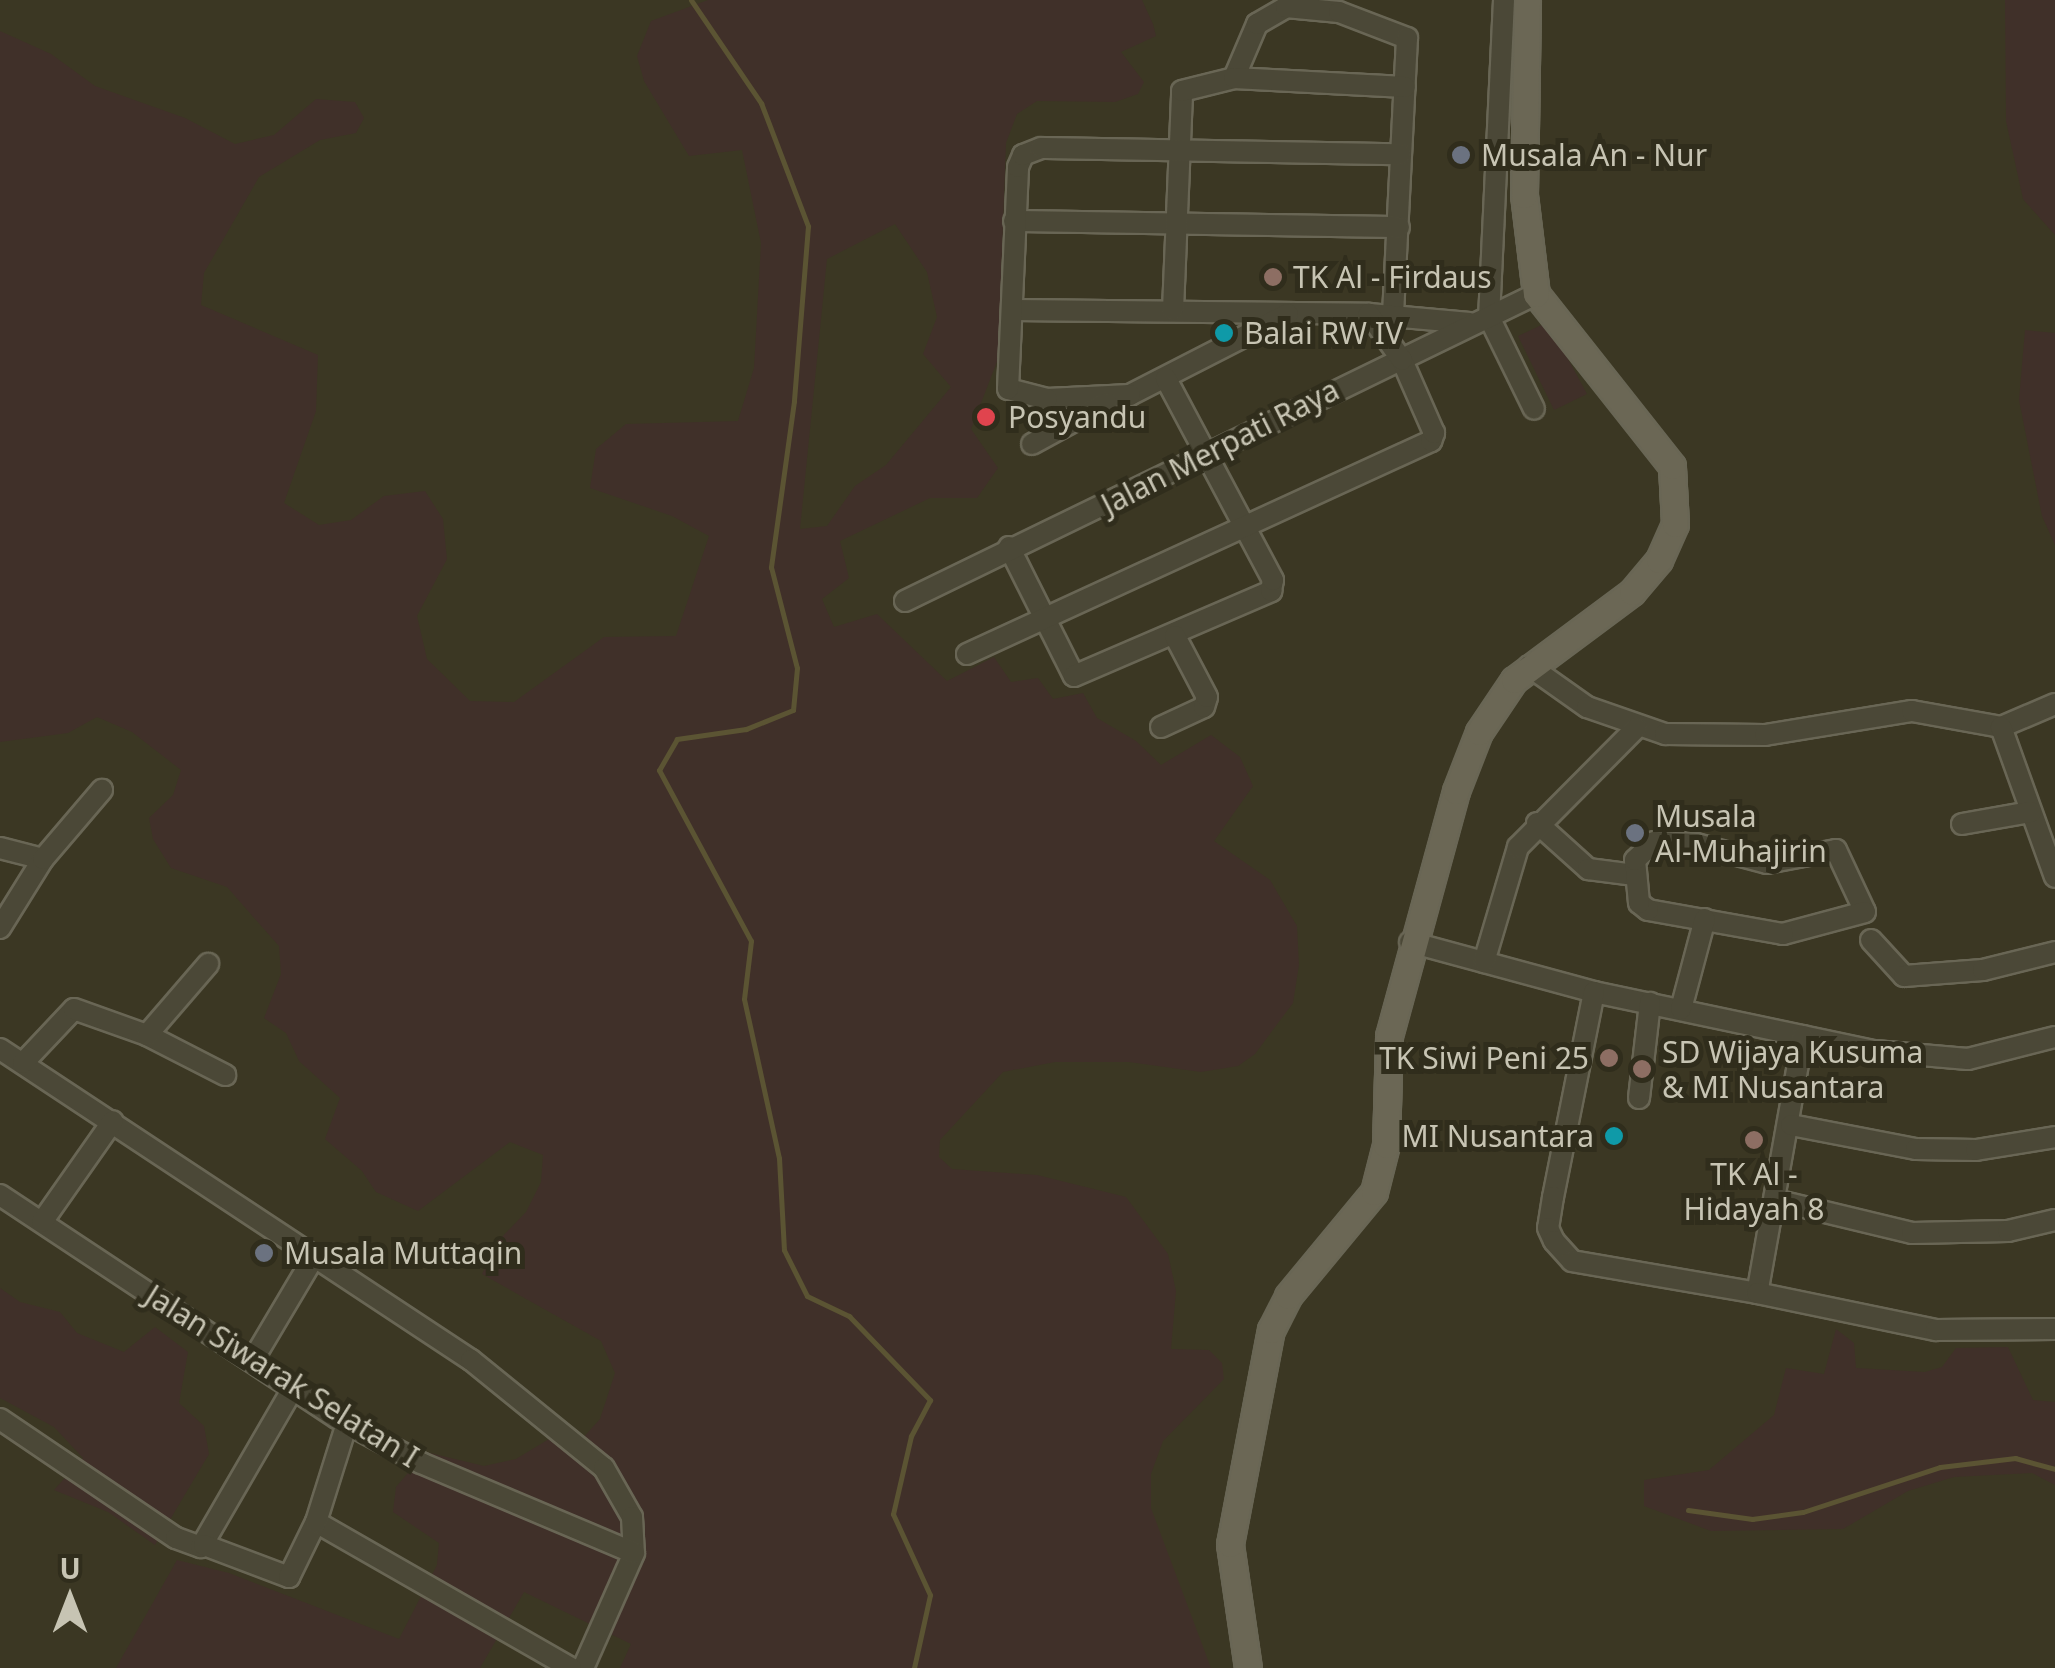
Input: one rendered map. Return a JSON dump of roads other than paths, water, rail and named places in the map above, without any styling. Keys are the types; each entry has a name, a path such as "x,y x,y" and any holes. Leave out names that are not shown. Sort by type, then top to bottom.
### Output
{"main road":[{"path":"1248,1668 1230,1544 1239,1472 1277,1311 1374,1192 1386,1144 1389,1036 1410,942 1478,732 1528,666 1632,592 1659,560 1675,524 1672,466 1536,294 1524,195 1527,0"}],"street":[{"path":"1504,0 1480,320 1534,409"},
{"path":"1234,78 1257,24 1286,8 1339,12 1405,36 1393,315"},
{"path":"1173,310 1182,90 1234,78 1404,87"},
{"path":"1113,400 1046,400 1008,389 1018,167 1031,151 1178,148 1401,154"},
{"path":"1014,221 1399,227"},
{"name":"Jalan Merpati Raya","path":"904,601 1008,547 1536,294"},
{"path":"1014,310 1369,314 1480,320"},
{"path":"1032,444 1288,314"},
{"path":"967,654 1431,441 1434,432 1402,360 1369,314"},
{"path":"1008,547 1040,618 1074,676 1175,636 1271,591 1273,580 1166,379"},
{"path":"1161,726 1204,707 1207,697 1175,636"},
{"path":"1528,666 1587,708 1636,728 1765,735 1912,712 2000,727 2055,704"},
{"path":"2000,727 2055,877"},
{"path":"1484,962 1511,860 1537,823 1636,728"},
{"path":"0,928 44,858 102,790"},
{"path":"1962,824 2031,812"},
{"path":"1537,823 1588,869 1636,875"},
{"path":"1654,842 1696,844 1767,863 1836,850 1865,912 1782,934 1704,920 1642,907 1636,875 1640,849 1654,842"},
{"path":"0,848 44,858"},
{"path":"1682,1009 1704,920"},
{"path":"1871,940 1904,976 1982,970 2055,952"},
{"path":"1410,942 1594,992 1918,1058 1968,1059 2055,1037"},
{"path":"147,1034 208,964"},
{"path":"1594,992 1548,1228 1572,1261 1757,1293 1936,1330 2055,1328"},
{"path":"1639,1098 1650,1003"},
{"path":"24,1063 74,1009 147,1034 225,1075"},
{"path":"1757,1293 1791,1125 1803,1036"},
{"path":"0,1049 470,1360 604,1468 632,1517 634,1553 583,1668"},
{"path":"42,1222 114,1121"},
{"path":"1791,1125 1916,1149 1976,1150 2055,1137"},
{"name":"Jalan Siwarak Selatan I","path":"0,1195 168,1309 254,1358 292,1390 348,1423 421,1464 634,1553"},
{"path":"1775,1200 1912,1233 2008,1232 2055,1220"},
{"path":"254,1358 314,1257"},
{"path":"204,1545 292,1390"},
{"path":"0,1419 176,1538 289,1578 316,1522 348,1423"},
{"path":"316,1522 571,1668"}],"waterway":[{"path":"691,0 761,103 808,226 794,401 771,567 797,668 793,710 746,729 677,739 659,770 751,941 744,999 779,1158 784,1250 807,1296 849,1316 930,1400 911,1436 893,1514 930,1595 914,1668"},
{"path":"1688,1510 1752,1519 1803,1512 1940,1467 2015,1458 2055,1469"}],"place":[{"name":"Musala An - Nur","path":"1461,155"},
{"name":"TK Al - Firdaus","path":"1273,277"},
{"name":"Balai RW IV","path":"1224,333"},
{"name":"Posyandu","path":"986,417"},
{"name":"Musala Al-Muhajirin","path":"1635,833"},
{"name":"TK Siwi Peni 25","path":"1609,1058"},
{"name":"SD Wijaya Kusuma & MI Nusantara","path":"1642,1069"},
{"name":"MI Nusantara","path":"1614,1136"},
{"name":"TK Al - Hidayah 8","path":"1754,1140"},
{"name":"Musala Muttaqin","path":"264,1253"}]}
